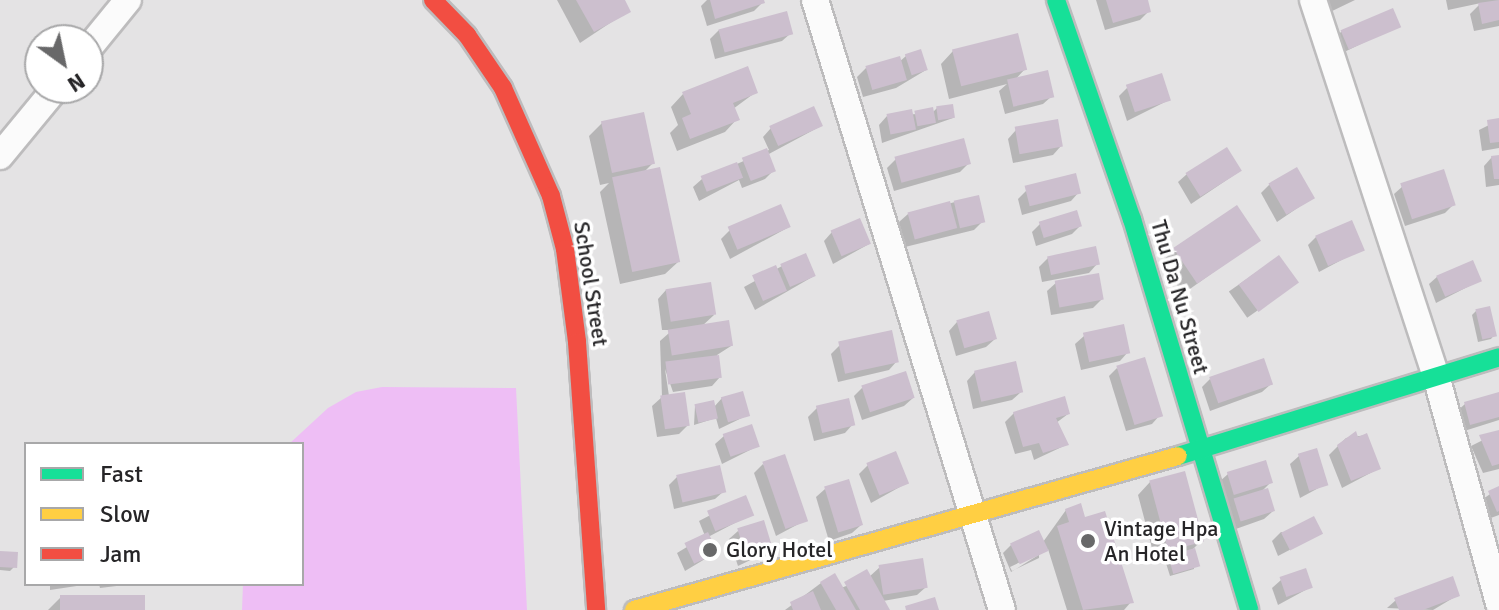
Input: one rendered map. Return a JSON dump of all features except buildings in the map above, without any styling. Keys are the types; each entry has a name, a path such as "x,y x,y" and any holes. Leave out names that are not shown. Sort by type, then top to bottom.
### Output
{"street":[{"path":"104,29 128,0"},
{"name":"School Street","path":"433,0 467,35 503,88 551,196 565,249 577,342 596,610"},
{"path":"815,0 976,512 1002,610"},
{"name":"Thu Da Nu Street","path":"1056,0 1132,219 1249,610"},
{"path":"1313,0 1436,376 1499,603"},
{"path":"0,156 43,104"},
{"path":"634,610 1200,450 1499,357"}],"shaded area":[{"path":"382,387 516,388 527,610 242,610 243,586 304,586 304,442 291,442 328,408 356,392"}],"traffic: fast":[{"path":"1056,0 1132,219 1249,610"},
{"path":"1178,456 1499,357"}],"traffic: slow":[{"path":"634,610 1178,456"}],"traffic: jam":[{"path":"433,0 467,35 503,88 551,196 565,249 577,342 596,610"}],"place":[{"name":"Vintage Hpa An Hotel","path":"1088,541"},
{"name":"Glory Hotel","path":"710,550"}]}
